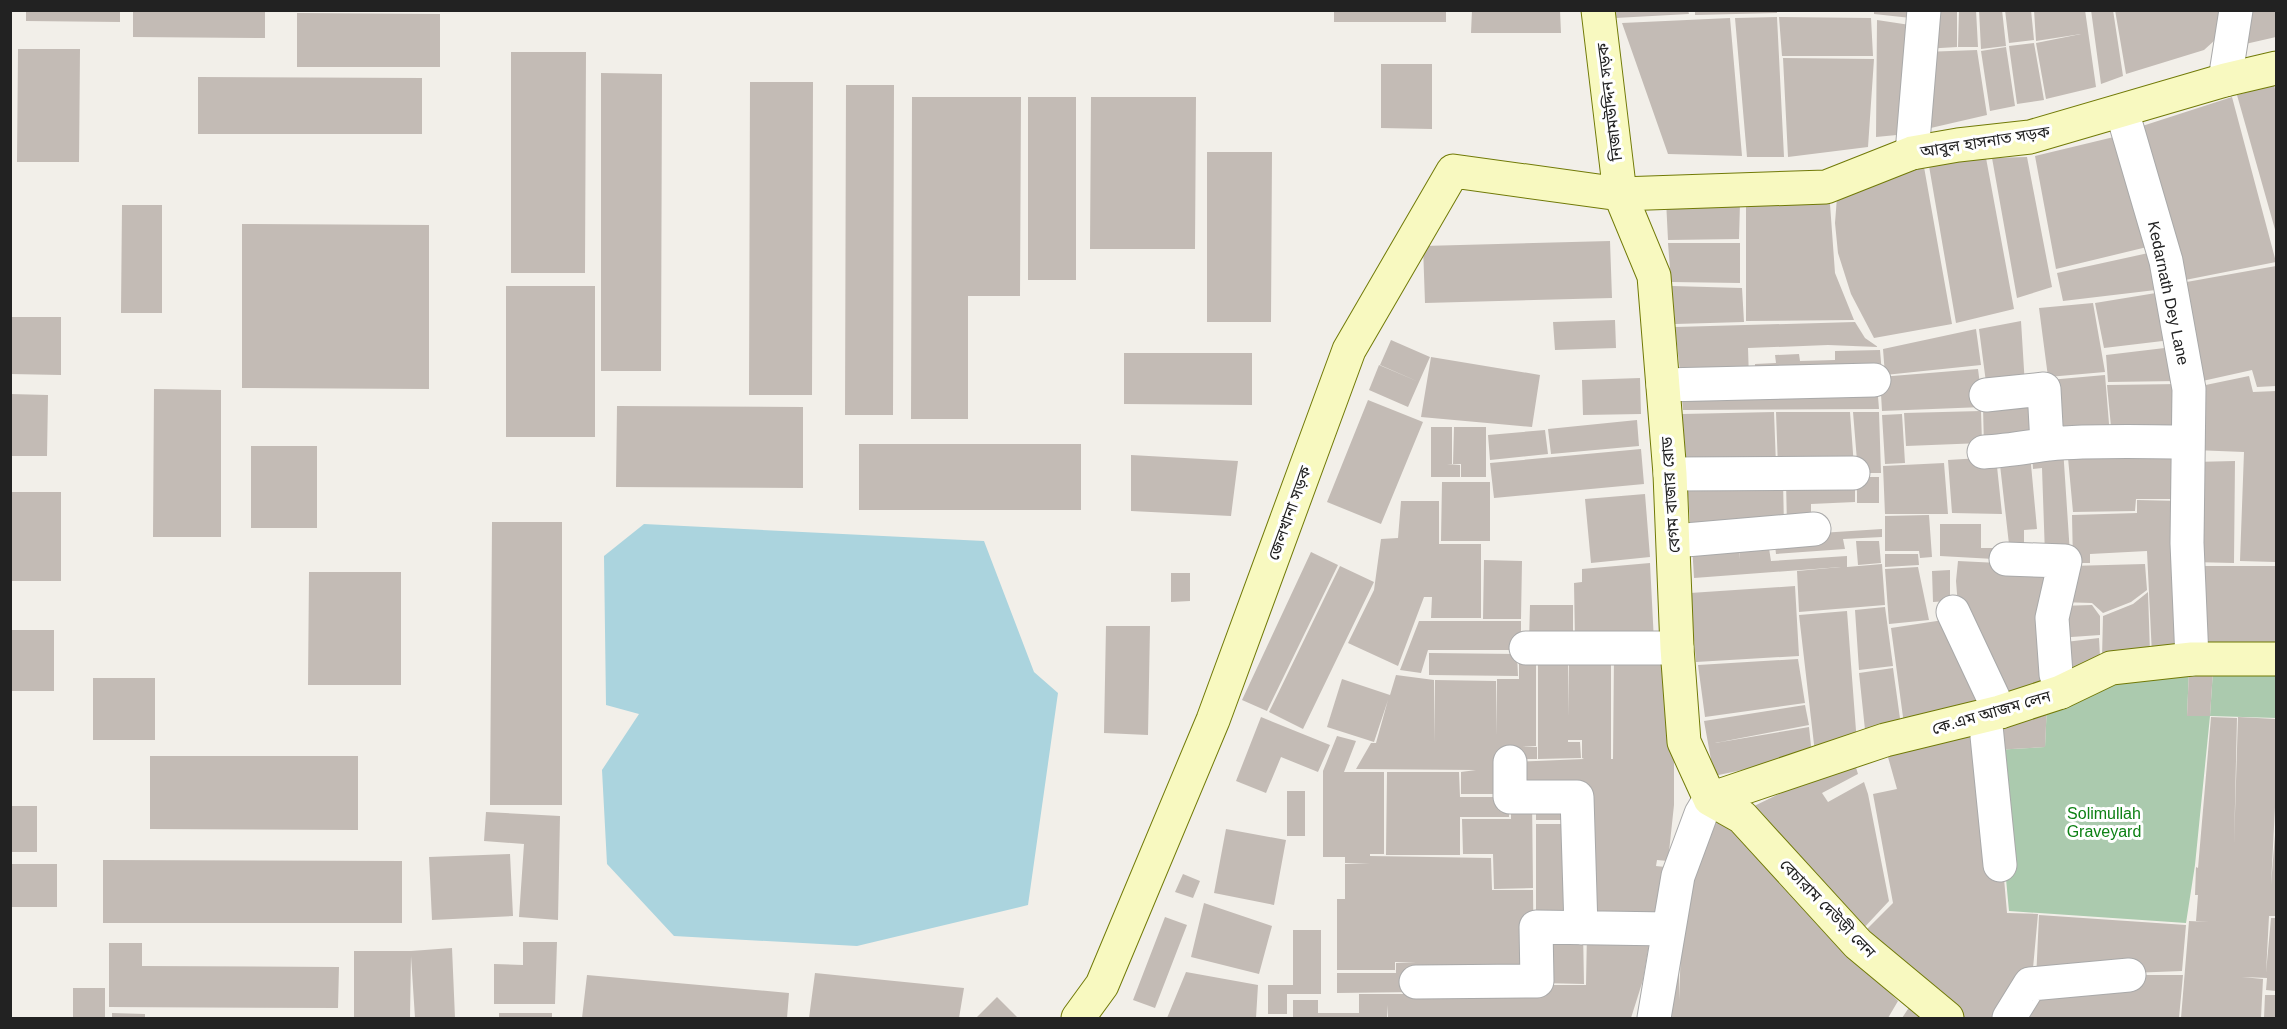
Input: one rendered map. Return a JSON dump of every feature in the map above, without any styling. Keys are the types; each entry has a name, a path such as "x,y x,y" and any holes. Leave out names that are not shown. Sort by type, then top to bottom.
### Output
{"street":[{"name":"নিজামউদ্দিন সড়ক","path":"1598,10 1620,194"},
{"path":"1912,153 1924,10"},
{"path":"2225,80 2236,10"},
{"name":"আবুল হাসনাত সড়ক","path":"1620,194 1826,187 1912,153 2030,137 2225,80 2277,68"},
{"name":"Kedarnath Dey Lane","path":"2122,111 2166,261 2188,389 2187,543 2192,659"},
{"name":"জেলখানা সড়ক","path":"1078,1018 1102,986 1213,720 1349,350 1453,171 1620,194"},
{"name":"বেগম বাজার রোড","path":"1620,194 1654,276 1670,474 1677,648 1684,742 1710,799"},
{"path":"1663,385 1874,380"},
{"path":"1986,395 2044,389 2048,444"},
{"path":"1984,452 2048,444 2188,442"},
{"path":"1670,474 1852,473"},
{"path":"1674,541 1814,529"},
{"path":"2006,558 2064,561 2052,618 2056,674 2061,692"},
{"path":"1953,612 1992,714 2000,865"},
{"path":"1526,648 1677,648"},
{"name":"কে.এম আজম লেন","path":"1710,799 1885,740 1992,714 2061,692 2111,668 2192,659 2277,659"},
{"path":"1510,762 1510,797 1577,797 1581,928"},
{"path":"1654,1018 1678,876 1701,814 1710,799"},
{"name":"বেচারাম দেউড়ী লেন","path":"1710,799 1742,816 1858,944 1947,1018"},
{"path":"1416,982 1537,981 1536,927 1670,929"},
{"path":"2009,1018 2030,984 2129,975"}],"green space":[{"path":"2276,668 2276,718 2210,716 2213,670"},
{"name":"Solimullah Graveyard","path":"2189,670 2187,716 2210,716 2195,865 2186,923 2009,911 1994,750 2045,747 2047,704 2117,678"}],"water":[{"path":"644,524 984,541 1034,672 1058,693 1028,905 857,946 674,936 607,864 602,770 639,714 606,705 604,556"}],"building":[{"path":"26,10 120,10 120,22 26,21"},
{"path":"133,10 265,10 265,38 133,37"},
{"path":"1334,10 1446,10 1446,22 1334,22"},
{"path":"1472,10 1560,10 1561,33 1471,33"},
{"path":"1614,10 1688,10 1689,14 1615,18"},
{"path":"1695,10 1777,10 1777,13 1695,15"},
{"path":"1874,10 1911,10 1911,18 1874,14"},
{"path":"1927,10 1957,10 1957,47 1924,49"},
{"path":"1959,10 1976,10 1978,47 1958,47"},
{"path":"1979,10 2002,10 2006,46 1981,49"},
{"path":"2005,10 2031,10 2034,40 2009,43"},
{"path":"2034,10 2085,10 2096,87 2046,99 2036,43 2081,34 2036,41"},
{"path":"2091,10 2113,10 2123,76 2101,84"},
{"path":"2115,10 2221,10 2215,40 2204,50 2126,74"},
{"path":"2247,10 2276,10 2276,37 2241,45"},
{"path":"297,13 440,14 440,67 297,67"},
{"path":"1777,17 1784,157 1747,157 1735,18"},
{"path":"1779,17 1871,18 1873,56 1782,56"},
{"path":"1730,18 1742,156 1668,154 1622,23"},
{"path":"1877,20 1910,25 1907,134 1876,137"},
{"path":"2034,43 2044,100 2017,104 2009,46"},
{"path":"2006,47 2015,106 1990,111 1981,51"},
{"path":"18,49 80,49 79,162 17,162"},
{"path":"1977,50 1987,115 1922,130 1924,52"},
{"path":"511,52 586,52 585,273 511,273"},
{"path":"1783,58 1874,59 1868,147 1788,157"},
{"path":"1381,64 1432,64 1432,129 1381,128"},
{"path":"601,73 662,74 661,371 601,371"},
{"path":"198,77 422,78 422,134 198,134"},
{"path":"750,82 813,82 812,395 749,395"},
{"path":"846,85 894,85 893,415 845,415"},
{"path":"2274,85 2276,93 2276,233 2237,95"},
{"path":"912,97 1021,97 1020,296 968,296 968,419 911,419"},
{"path":"1028,97 1076,97 1076,280 1028,280"},
{"path":"1091,97 1196,97 1195,249 1090,249"},
{"path":"2232,97 2276,262 2180,281 2133,129"},
{"path":"2118,136 2147,247 2056,269 2035,156"},
{"path":"1207,152 1272,152 1271,322 1207,322"},
{"path":"2027,157 2052,287 2017,298 1992,158"},
{"path":"1986,158 2014,309 1956,323 1929,166"},
{"path":"1924,167 1952,324 1874,338 1851,294 1838,253 1835,223 1837,197"},
{"path":"1666,200 1740,203 1739,239 1668,240"},
{"path":"1746,203 1830,204 1835,273 1854,320 1746,321"},
{"path":"122,205 162,205 162,313 121,313"},
{"path":"242,224 429,225 429,389 242,388"},
{"path":"1610,241 1612,298 1425,303 1423,246"},
{"path":"1668,243 1740,243 1740,283 1671,282"},
{"path":"2153,252 2164,289 2063,301 2057,273"},
{"path":"2276,266 2276,386 2257,387 2252,370 2198,382 2181,283"},
{"path":"506,286 595,286 595,437 506,437"},
{"path":"1672,286 1742,288 1744,322 1675,324"},
{"path":"2162,292 2171,340 2104,348 2095,303"},
{"path":"2093,303 2105,372 2048,377 2039,308"},
{"path":"10,317 61,317 61,375 10,374"},
{"path":"1615,320 1616,348 1555,350 1553,322"},
{"path":"2021,321 2025,386 1987,390 1979,329"},
{"path":"1855,322 1865,338 1878,347 1828,345 1748,348 1749,379 1681,380 1675,327"},
{"path":"1976,329 1981,365 1885,375 1883,349"},
{"path":"1391,340 1430,357 1419,382 1380,365"},
{"path":"2173,347 2179,381 2108,382 2106,355"},
{"path":"1880,350 1882,374 1755,378 1755,364 1776,363 1775,355 1799,354 1800,361 1835,360 1835,351"},
{"path":"1124,353 1252,353 1252,405 1124,404"},
{"path":"1431,357 1540,375 1532,427 1421,417"},
{"path":"1379,365 1419,382 1408,407 1369,390"},
{"path":"1978,369 1982,400 2039,397 2041,442 1984,447 1983,407 1882,411 1880,377"},
{"path":"2105,375 2110,436 2052,437 2049,380"},
{"path":"2249,376 2253,392 2276,391 2275,562 2240,561 2244,452 2194,450 2196,387"},
{"path":"1640,378 1641,414 1583,415 1582,380"},
{"path":"1877,384 1879,409 1683,410 1681,388"},
{"path":"2180,384 2181,437 2112,437 2107,385"},
{"path":"154,389 221,390 221,537 153,537"},
{"path":"10,394 48,395 47,456 10,456"},
{"path":"1368,400 1423,422 1381,524 1327,502"},
{"path":"617,406 803,407 803,488 616,487"},
{"path":"1981,411 1982,443 1906,446 1904,413"},
{"path":"1774,412 1776,465 1687,468 1682,414"},
{"path":"1776,412 1850,412 1854,467 1778,468"},
{"path":"1853,412 1879,412 1881,473 1858,473"},
{"path":"1902,414 1905,463 1885,464 1882,415"},
{"path":"1637,420 1639,446 1551,454 1548,429"},
{"path":"1431,427 1452,427 1452,464 1447,464 1460,465 1460,477 1431,477"},
{"path":"1454,427 1486,427 1486,477 1461,477 1461,464 1453,464"},
{"path":"1545,430 1548,454 1490,460 1488,435"},
{"path":"859,444 1081,444 1081,510 859,510"},
{"path":"251,446 317,446 317,528 251,528"},
{"path":"2182,446 2182,499 2136,499 2135,511 2073,512 2067,447"},
{"path":"2063,448 2070,554 2045,555 2042,468 2033,469 2032,452"},
{"path":"1641,449 1644,484 1494,498 1490,463"},
{"path":"2030,454 2037,529 2024,530 2024,553 2010,553 1999,456"},
{"path":"1131,455 1238,461 1231,516 1131,511"},
{"path":"1996,457 2002,514 1952,513 1948,460"},
{"path":"2235,461 2234,563 2192,562 2193,462"},
{"path":"1944,463 1948,514 1885,514 1883,466"},
{"path":"1857,477 1879,477 1879,503 1857,503"},
{"path":"1855,478 1855,502 1811,504 1811,526 1787,526 1786,481"},
{"path":"1687,481 1783,481 1784,526 1691,535"},
{"path":"1442,482 1490,482 1490,541 1441,541"},
{"path":"10,492 61,492 61,581 10,581"},
{"path":"1645,494 1650,557 1591,563 1585,499"},
{"path":"2137,500 2181,501 2185,653 2152,655 2147,551 2090,554 2090,563 2073,563 2072,515 2137,513"},
{"path":"1401,501 1439,501 1439,544 1481,544 1481,618 1431,618 1432,597 1424,597 1398,666 1348,643 1374,590 1381,539 1398,538"},
{"path":"1929,515 1932,557 1920,558 1919,551 1885,551 1885,516"},
{"path":"492,522 562,522 562,805 490,805"},
{"path":"1940,524 1981,524 1981,548 1994,548 1994,559 1940,556"},
{"path":"1882,529 1882,537 1843,539 1845,549 1776,554 1774,536"},
{"path":"1767,536 1771,561 1847,556 1847,567 1882,564 1885,605 1799,612 1797,571 1841,567 1694,578 1692,544 1737,539 1740,559 1738,539"},
{"path":"1856,541 1879,541 1881,563 1858,565"},
{"path":"1311,552 1338,565 1267,711 1242,700"},
{"path":"1885,554 1918,554 1919,565 1885,567"},
{"path":"1484,560 1522,561 1521,619 1483,619"},
{"path":"1958,561 2057,566 2056,690 2002,705 1958,606 1956,581"},
{"path":"1650,563 1654,642 1575,641 1574,583 1582,582 1582,569"},
{"path":"2145,564 2147,590 2131,602 2103,613 2092,603 2059,602 2070,566"},
{"path":"1340,566 1374,582 1303,729 1269,712"},
{"path":"2192,566 2276,566 2276,642 2197,645"},
{"path":"1918,567 1929,620 1889,624 1885,569"},
{"path":"1950,570 1950,601 1933,602 1932,571"},
{"path":"309,572 401,572 401,685 308,685"},
{"path":"1171,573 1190,573 1190,601 1171,602"},
{"path":"1795,586 1799,656 1696,662 1690,593"},
{"path":"2148,592 2150,653 2102,658 2103,616 2133,604"},
{"path":"1530,605 1573,605 1573,642 1529,642"},
{"path":"2092,605 2100,616 2100,635 2057,638 2059,606"},
{"path":"1885,607 1893,666 1859,670 1855,610"},
{"path":"1847,611 1857,744 1815,753 1799,615"},
{"path":"1950,619 1994,710 1905,732 1891,628"},
{"path":"1419,621 1521,621 1521,650 1428,650 1421,673 1400,670"},
{"path":"1106,626 1150,626 1148,735 1104,733"},
{"path":"10,630 54,630 54,691 10,691"},
{"path":"2099,638 2100,657 2063,686 2057,643"},
{"path":"1519,652 1536,652 1536,746 1522,747 1537,747 1537,759 1496,759 1496,794 1461,794 1461,772 1476,770 1356,769 1371,743 1376,743 1388,700 1374,742 1327,727 1342,679 1390,695 1396,675 1434,680 1434,743 1435,680 1496,681 1496,736 1497,679 1519,679"},
{"path":"1429,653 1517,654 1518,676 1429,675"},
{"path":"1569,655 1611,655 1611,759 1613,759 1614,656 1661,656 1674,758 1674,805 1668,861 1657,860 1656,866 1665,867 1655,923 1585,921 1578,794 1511,796 1511,762 1584,759 1582,758 1582,740 1568,740 1568,742 1580,742 1581,758 1538,759 1538,657 1568,656 1569,717"},
{"path":"1798,659 1805,703 1705,717 1698,665"},
{"path":"1893,668 1902,733 1866,739 1859,673"},
{"path":"2189,670 2213,670 2210,716 2187,716"},
{"path":"93,678 155,678 155,740 93,740"},
{"path":"2047,704 2045,747 1994,750 1992,720"},
{"path":"1805,705 1809,725 1715,743 1809,727 1812,755 1714,776 1704,721"},
{"path":"1261,717 1330,745 1318,772 1281,757 1266,793 1236,781"},
{"path":"2211,717 2237,718 2234,846 2238,717 2276,719 2276,788 2271,885 2276,835 2276,916 2269,916 2266,973 2271,918 2276,918 2276,991 2266,990 2267,978 2242,977 2263,979 2261,1018 2181,1018 2189,921 2209,922 2196,921 2198,895 2195,895"},
{"path":"1981,723 2003,867 2007,913 2038,914 2032,979 2002,1018 1965,1018 1863,933 1893,903 1873,794 1897,789 1886,750"},
{"path":"1337,736 1356,741 1344,772 1384,772 1384,854 1370,854 1370,856 1491,858 1492,890 1533,890 1534,980 1494,985 1586,985 1587,931 1651,933 1643,980 1631,1018 1388,1018 1387,1005 1387,1018 1293,1018 1293,1000 1318,1000 1318,1013 1359,1013 1359,994 1416,994 1416,992 1337,993 1337,973 1396,973 1396,963 1416,962 1395,962 1395,970 1337,970 1337,899 1345,899 1345,864 1370,864 1345,863 1345,857 1323,857 1323,771"},
{"path":"150,756 358,756 358,830 150,829"},
{"path":"1853,758 1858,774 1822,793 1828,802 1864,782 1868,794 1889,901 1861,931 1750,808"},
{"path":"1387,772 1459,772 1460,797 1509,797 1509,817 1460,817 1460,855 1386,855"},
{"path":"1287,791 1305,791 1305,836 1287,836"},
{"path":"1511,799 1532,799 1533,888 1494,889 1493,854 1463,854 1462,819 1511,819"},
{"path":"1536,799 1576,820 1536,820"},
{"path":"10,806 37,806 37,852 10,852"},
{"path":"486,812 560,816 558,920 519,917 524,844 484,841"},
{"path":"1724,820 1898,1001 1888,1018 1663,1018 1669,970 1679,971 1679,1000 1683,898 1702,829"},
{"path":"1536,824 1575,824 1575,922 1536,922"},
{"path":"1226,829 1286,840 1274,905 1214,893"},
{"path":"510,854 513,916 432,920 429,857"},
{"path":"103,860 402,861 402,923 103,923"},
{"path":"10,864 57,864 57,907 10,907"},
{"path":"1183,874 1200,881 1193,898 1175,892"},
{"path":"1204,903 1272,926 1259,974 1191,957"},
{"path":"2039,915 2186,925 2182,971 2104,974 2036,980"},
{"path":"1165,917 1187,925 1155,1008 1133,1000"},
{"path":"1293,930 1321,930 1321,994 1287,994 1287,1014 1268,1014 1268,985 1293,985"},
{"path":"1541,931 1583,931 1584,984 1542,983"},
{"path":"523,942 557,942 555,1004 494,1004 494,964 523,965"},
{"path":"109,943 142,943 142,966 339,967 338,1008 109,1007"},
{"path":"452,948 455,1018 415,1018 411,956 410,1018 354,1018 354,951"},
{"path":"1186,972 1258,985 1256,1018 1167,1018"},
{"path":"815,973 964,988 959,1018 809,1018"},
{"path":"587,975 789,993 787,1018 582,1018"},
{"path":"2137,975 2183,975 2179,1018 2010,1018 2030,987"},
{"path":"73,988 105,988 105,1018 73,1018"},
{"path":"2265,995 2276,995 2276,1018 2264,1018"},
{"path":"997,997 1018,1018 976,1018"},
{"path":"1910,1006 1925,1018 1902,1018"},
{"path":"112,1013 145,1014 145,1018 112,1018"},
{"path":"499,1013 552,1013 552,1018 499,1018"}]}
